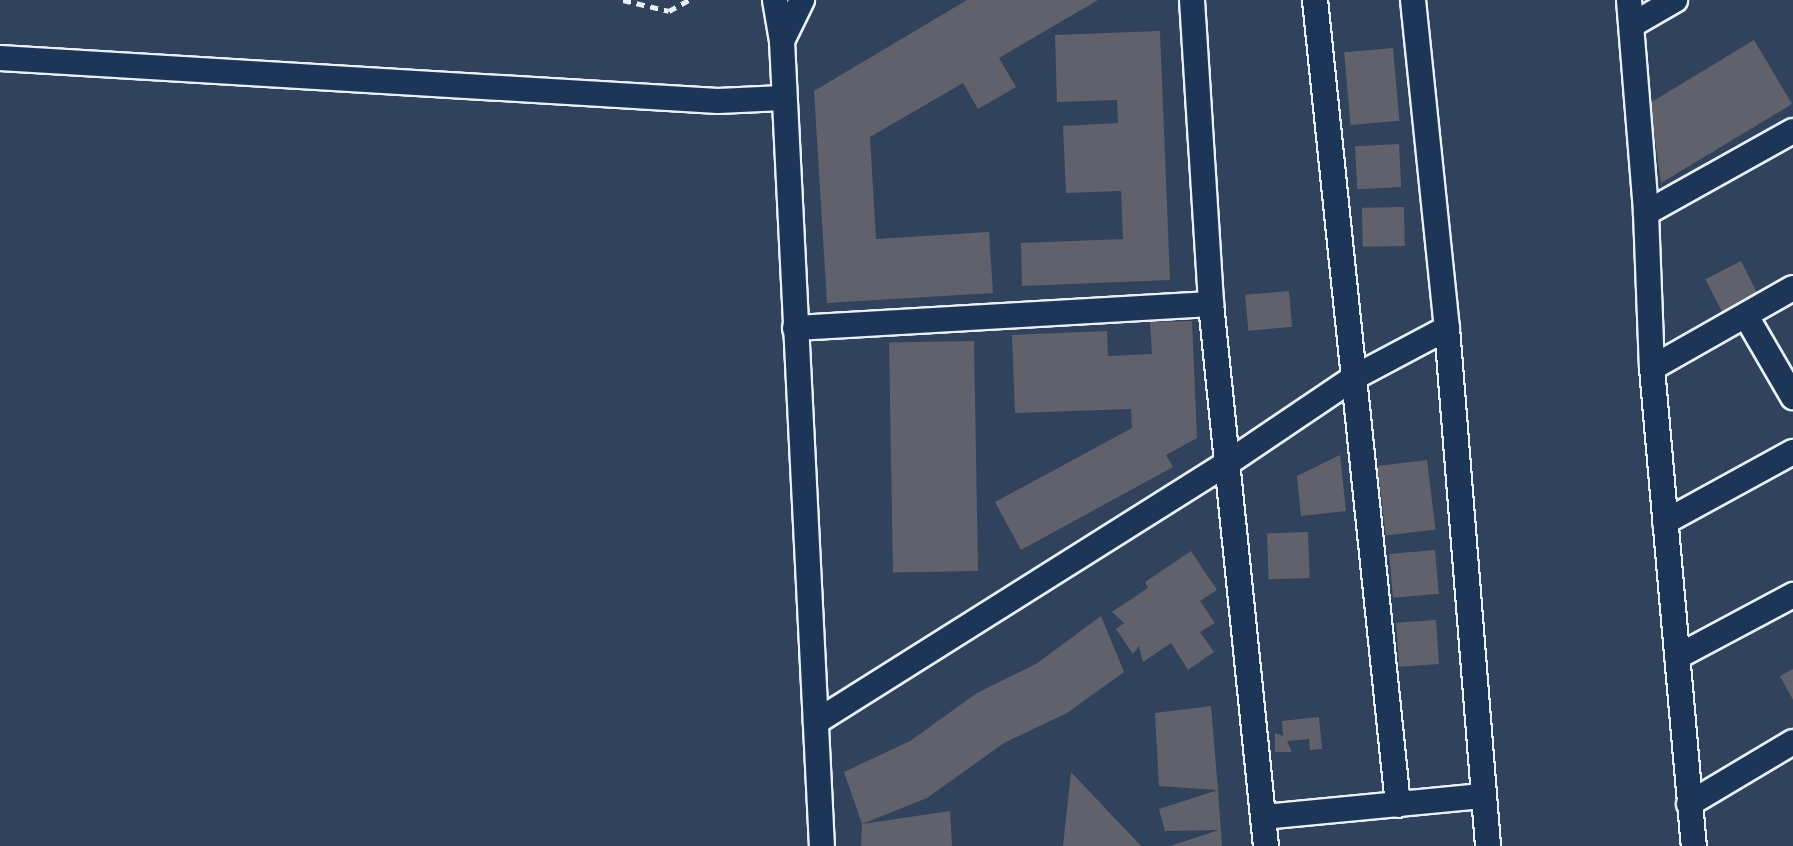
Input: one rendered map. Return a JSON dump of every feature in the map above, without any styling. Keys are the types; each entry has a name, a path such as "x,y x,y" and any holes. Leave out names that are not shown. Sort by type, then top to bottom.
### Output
{"street":[{"path":"775,0 782,41 822,846"},
{"path":"782,41 802,0"},
{"path":"1192,0 1211,304 1266,846"},
{"path":"1315,0 1398,805"},
{"path":"1413,0 1447,328 1488,846"},
{"path":"1629,0 1646,213 1652,368 1694,846"},
{"path":"1632,25 1675,0"},
{"path":"0,58 718,101 783,98"},
{"path":"1646,213 1793,131"},
{"path":"1652,368 1793,288"},
{"path":"795,328 1211,304"},
{"path":"1746,316 1793,397"},
{"path":"816,722 1229,462 1355,377 1447,328"},
{"path":"1665,522 1793,452"},
{"path":"1677,657 1793,595"},
{"path":"1689,804 1793,742"},
{"path":"1264,817 1483,796"}],"path":[{"path":"623,0 669,11 689,0"}],"building":[{"path":"967,0 1098,0 999,58 1016,87 978,109 963,83 870,137 876,239 989,232 993,293 827,303 814,91"},
{"path":"1160,31 1170,280 1022,286 1021,243 1123,239 1121,191 1066,193 1063,126 1118,123 1117,100 1057,102 1055,35"},
{"path":"1754,40 1792,104 1661,183 1650,103"},
{"path":"1393,48 1399,121 1351,125 1344,52"},
{"path":"1399,144 1401,187 1357,189 1355,146"},
{"path":"1404,207 1405,246 1363,247 1362,208"},
{"path":"1741,261 1760,298 1724,317 1705,279"},
{"path":"1289,291 1292,327 1248,331 1245,295"},
{"path":"1192,321 1197,438 1166,455 1173,467 1021,550 995,502 1132,428 1131,409 1015,413 1012,335 1107,331 1108,356 1152,354 1150,322"},
{"path":"974,341 978,571 893,572 889,342"},
{"path":"1340,455 1346,511 1301,516 1297,476"},
{"path":"1427,460 1436,529 1386,536 1377,466"},
{"path":"1308,532 1310,578 1269,579 1267,533"},
{"path":"1435,550 1439,594 1393,598 1389,554"},
{"path":"1191,551 1217,590 1200,601 1215,623 1200,632 1214,652 1188,670 1171,643 1143,662 1139,646 1133,654 1116,629 1124,623 1112,612 1148,588 1145,582"},
{"path":"1101,616 1124,672 1067,713 1004,743 927,798 862,824 844,772 910,741 977,693 1036,664"},
{"path":"1436,620 1439,664 1399,667 1396,623"},
{"path":"1793,669 1793,700 1780,676"},
{"path":"1211,706 1218,790 1159,786 1155,713"},
{"path":"1319,717 1322,749 1310,750 1309,739 1287,741 1292,752 1275,752 1275,733 1283,736 1282,721"},
{"path":"1071,772 1141,846 1063,846"},
{"path":"1218,790 1222,846 1170,846 1219,830 1165,831 1159,809"},
{"path":"950,811 952,846 861,846 862,824"}]}
